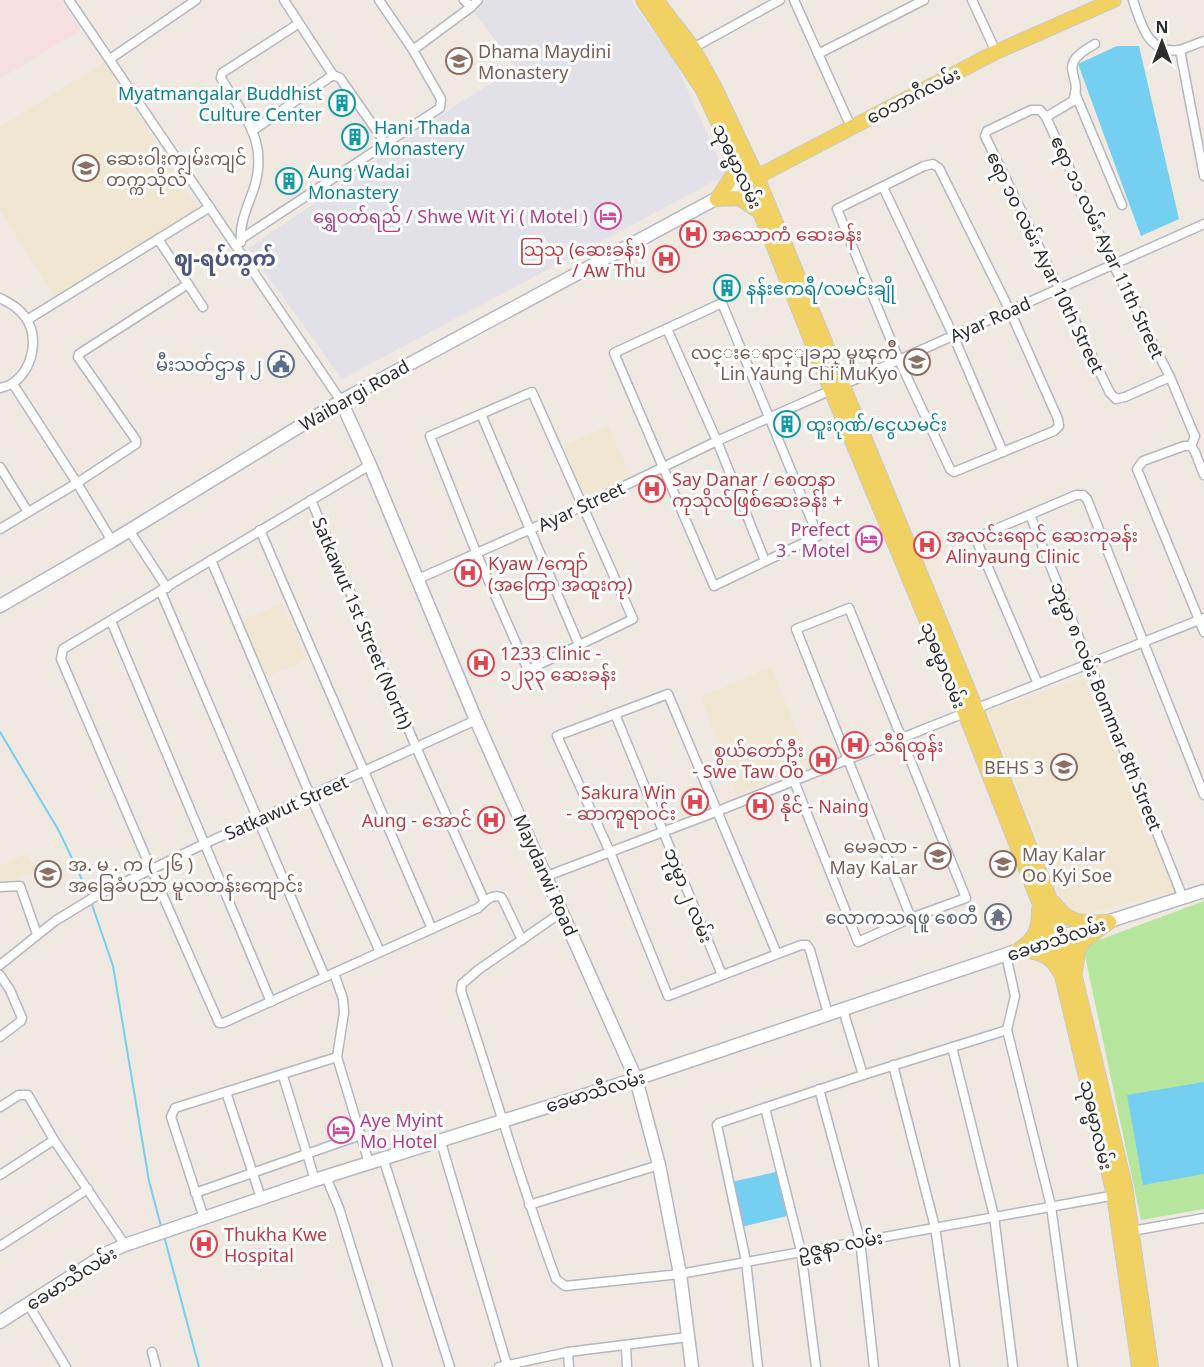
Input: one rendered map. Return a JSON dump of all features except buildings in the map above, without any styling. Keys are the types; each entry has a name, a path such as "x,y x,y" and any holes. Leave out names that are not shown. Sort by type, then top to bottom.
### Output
{"main road":[{"name":"သုဓမ္မာလမ်း","path":"643,0 704,90 752,179 970,711 1044,899 1069,978 1120,1194 1132,1231 1151,1367"},
{"name":"သုဓမ္မာလမ်း","path":"657,0 693,48 714,86 738,151"},
{"name":"ဝေဘာဂီလမ်း","path":"752,179 996,52 1114,0"},
{"path":"717,199 733,175 738,151 761,163 785,162"},
{"path":"717,199 739,198 764,209 772,180 785,162"},
{"path":"1012,952 1031,941 1039,925 1044,899 1075,922 1109,922"},
{"path":"1012,952 1039,951 1069,978 1079,945 1109,922"},
{"name":"သုဓမ္မာလမ်း","path":"1120,1194 1139,1367"}],"street":[{"path":"69,0 341,401"},
{"path":"110,59 196,0"},
{"path":"284,0 333,75 340,78 386,144"},
{"path":"241,239 440,108 441,99 413,50 379,0"},
{"path":"464,0 471,7"},
{"path":"413,50 478,0"},
{"path":"693,48 780,0"},
{"path":"794,0 851,127"},
{"path":"818,54 924,0"},
{"path":"972,0 996,52"},
{"path":"1133,0 1139,20 1156,47 1168,52 1204,41"},
{"path":"242,254 240,231 258,175 260,154 256,136 221,78 222,74 298,24"},
{"path":"1095,44 1082,51 1072,62 1071,70 1075,93 1122,205"},
{"path":"1180,50 1204,176"},
{"path":"252,131 333,75"},
{"path":"1046,117 1069,105 1075,93"},
{"name":"ဧရာ ၁၀ လမ်း Ayar 10th Street","path":"1046,117 1040,110 1031,110 985,134 1110,393 1116,399 1125,397 1170,377"},
{"name":"ဧရာ ၁၁ လမ်း Ayar 11th Street","path":"1046,117 1113,264 1170,377 1195,436 1191,446 1204,475"},
{"path":"933,164 939,168 1010,311 1058,419 1059,426 1054,431 954,472 950,469 899,360 837,209 883,187 924,166 933,164"},
{"name":"ဝေဘာဂီလမ်း","path":"717,199 752,179"},
{"path":"883,187 953,335 1003,452"},
{"name":"Waibargi Road","path":"0,606 112,542 341,401 717,199"},
{"path":"27,320 210,207"},
{"name":"Ayar Road","path":"836,388 1204,224"},
{"path":"158,239 203,307"},
{"path":"0,529 77,483 136,444 136,440 78,357 79,354 188,284"},
{"path":"0,298 15,306 27,320 33,337 32,356 24,372 13,384 0,388"},
{"path":"722,303 818,536 714,586 614,353 667,329 722,303"},
{"path":"667,329 717,441 765,561"},
{"path":"13,384 112,542"},
{"name":"Ayar Street","path":"418,579 583,506 717,441 836,388"},
{"path":"532,392 633,619 528,670 476,552 430,436 481,414 532,392"},
{"name":"Maydarwi Road","path":"341,401 476,720 636,1079 659,1165 680,1274 692,1367"},
{"path":"481,414 579,645"},
{"path":"1191,446 1184,446 1143,461 1137,469 1202,619 1204,632"},
{"path":"370,465 63,649 61,658 219,1023 224,1023 478,909 484,900 497,896 501,897 522,940"},
{"path":"0,466 28,512"},
{"path":"1038,684 978,544 979,538 1076,495 1083,495 1087,499 1204,795"},
{"name":"Satkawut 1st Street (North)","path":"311,500 484,900"},
{"name":"ဘုမ္မာ ၈ လမ်း Bommar 8th Street","path":"1030,515 1183,898"},
{"path":"129,530 164,590 257,819 325,977"},
{"path":"260,530 432,929"},
{"path":"211,560 310,795 380,952"},
{"path":"795,781 858,942 911,918 966,898 849,608 796,629 911,918"},
{"path":"547,876 795,781 1202,619"},
{"path":"111,621 271,1002"},
{"path":"777,954 668,694 557,736 610,852 668,996 801,945 807,945 828,1014"},
{"name":"ဘုမ္မာ ၂ လမ်း","path":"615,714 722,975"},
{"name":"Satkawut Street","path":"0,965 37,934 80,904 257,819 476,720"},
{"path":"0,887 18,885 21,888 37,934"},
{"name":"ခေမာသီလမ်း","path":"0,1322 110,1252 125,1245 320,1178 636,1079 1012,952 1204,891"},
{"path":"562,912 478,970 461,987 529,1205 659,1165"},
{"path":"1012,952 1015,996 1006,1030 1051,1206 1073,1367"},
{"path":"334,973 343,999 344,1013 337,1057 369,1162"},
{"path":"0,975 10,990 22,1018 0,1037"},
{"path":"843,1010 863,1075"},
{"path":"758,1367 746,1261 717,1125 819,1089 1006,1030"},
{"path":"952,1047 994,1216 1013,1367"},
{"path":"204,1218 171,1118 171,1113 175,1108 283,1076 337,1057"},
{"path":"893,1065 935,1227 955,1367"},
{"path":"283,1076 307,1154 339,1208 388,1367"},
{"path":"819,1089 860,1240 874,1367"},
{"path":"226,1092 261,1198"},
{"path":"0,1107 19,1095 28,1095 54,1140 125,1245"},
{"path":"765,1108 801,1251 816,1367"},
{"path":"195,1193 361,1136"},
{"path":"440,1139 503,1366 568,1352 688,1337"},
{"path":"0,1175 54,1140"},
{"path":"383,1158 450,1367"},
{"path":"0,1246 88,1189"},
{"name":"ဥဇ္ဇနာ လမ်း","path":"529,1205 556,1279 565,1286 680,1274 1120,1194"},
{"path":"1132,1231 1204,1218"},
{"path":"28,1304 66,1367"},
{"path":"626,1346 627,1367"},
{"path":"153,1352 156,1367"},
{"path":"568,1352 569,1367"}],"shaded area":[{"path":"0,0 61,0 81,30 0,79"},
{"path":"486,0 631,0 675,62 726,175 342,379 248,249 456,105 516,68 475,13"},
{"name":"ဆေးဝါးကျွမ်းကျင် တက္ကသိုလ်","path":"105,62 198,209 55,297 0,210 0,127"},
{"path":"608,426 631,477 586,497 563,446"},
{"path":"282,604 306,660 264,678 240,621"},
{"path":"771,667 811,765 736,795 701,697"},
{"path":"1089,676 1175,892 1069,918 987,711"},
{"path":"27,854 36,870 1,886 0,866"}],"green space":[{"path":"1204,901 1204,1209 1141,1220 1083,946"}],"water":[{"path":"1117,46 1139,46 1179,219 1141,236 1078,64"},
{"path":"1204,1082 1204,1174 1143,1185 1127,1095"},
{"path":"776,1172 787,1216 741,1227 731,1182"}],"waterway":[{"path":"0,732 59,831 87,890 113,966 149,1181 161,1226"},
{"path":"164,1236 199,1367"}],"place":[{"name":"Dhama Maydini Monastery","path":"459,61"},
{"name":"Myatmangalar Buddhist Culture Center","path":"342,103"},
{"name":"Hani Thada Monastery","path":"355,137"},
{"name":"ဆေးဝါးကျွမ်းကျင် တက္ကသိုလ်","path":"86,168"},
{"name":"Aung Wadai Monastery","path":"289,181"},
{"name":"ရွှေဝတ်ရည် / Shwe Wit Yi ( Motel )","path":"608,216"},
{"name":"အသောကံ ဆေးခန်း","path":"693,234"},
{"name":"သြသု (ဆေးခန်း) / Aw Thu","path":"666,259"},
{"name":"နန်းဧကရီ/လမင်းချို","path":"727,288"},
{"name":"လင္းေရာင္ျခည္ မူၾကိဳ Lin Yaung Chi MuKyo","path":"917,362"},
{"name":"မီးသတ်ဌာန ၂","path":"281,364"},
{"name":"ထူးဂုဏ်/ငွေယမင်း","path":"787,424"},
{"name":"Say Danar / စေတနာ ကုသိုလ်ဖြစ်ဆေးခန်း +","path":"652,489"},
{"name":"Prefect 3 - Motel","path":"869,539"},
{"name":"အလင်းရောင် ဆေးကုခန်း Alinyaung Clinic","path":"927,545"},
{"name":"Kyaw /ကျော် (အကြော အထူးကု)","path":"468,573"},
{"name":"1233 Clinic - ၁၂၃၃ ဆေးခန်း","path":"481,663"},
{"name":"သီရိထွန်း","path":"855,745"},
{"name":"စွယ်တော်ဦး - Swe Taw Oo","path":"823,760"},
{"name":"BEHS 3","path":"1064,767"},
{"name":"Sakura Win - ဆာကူရာဝင်း","path":"695,802"},
{"name":"နိုင် - Naing","path":"760,806"},
{"name":"Aung - အောင်","path":"491,820"},
{"name":"မေခလာ - May KaLar","path":"938,856"},
{"name":"May Kalar Oo Kyi Soe","path":"1003,864"},
{"name":"အ. မ . က ( ၂၆ ) အခြေခံပညာ မူလတန်းကျောင်း","path":"48,874"},
{"name":"လောကသရဖူ စေတီ","path":"998,917"},
{"name":"Aye Myint Mo Hotel","path":"341,1130"},
{"name":"Thukha Kwe Hospital","path":"204,1244"}],"district":[{"name":"ဈ-ရပ်ကွက်","path":"225,258"}]}
